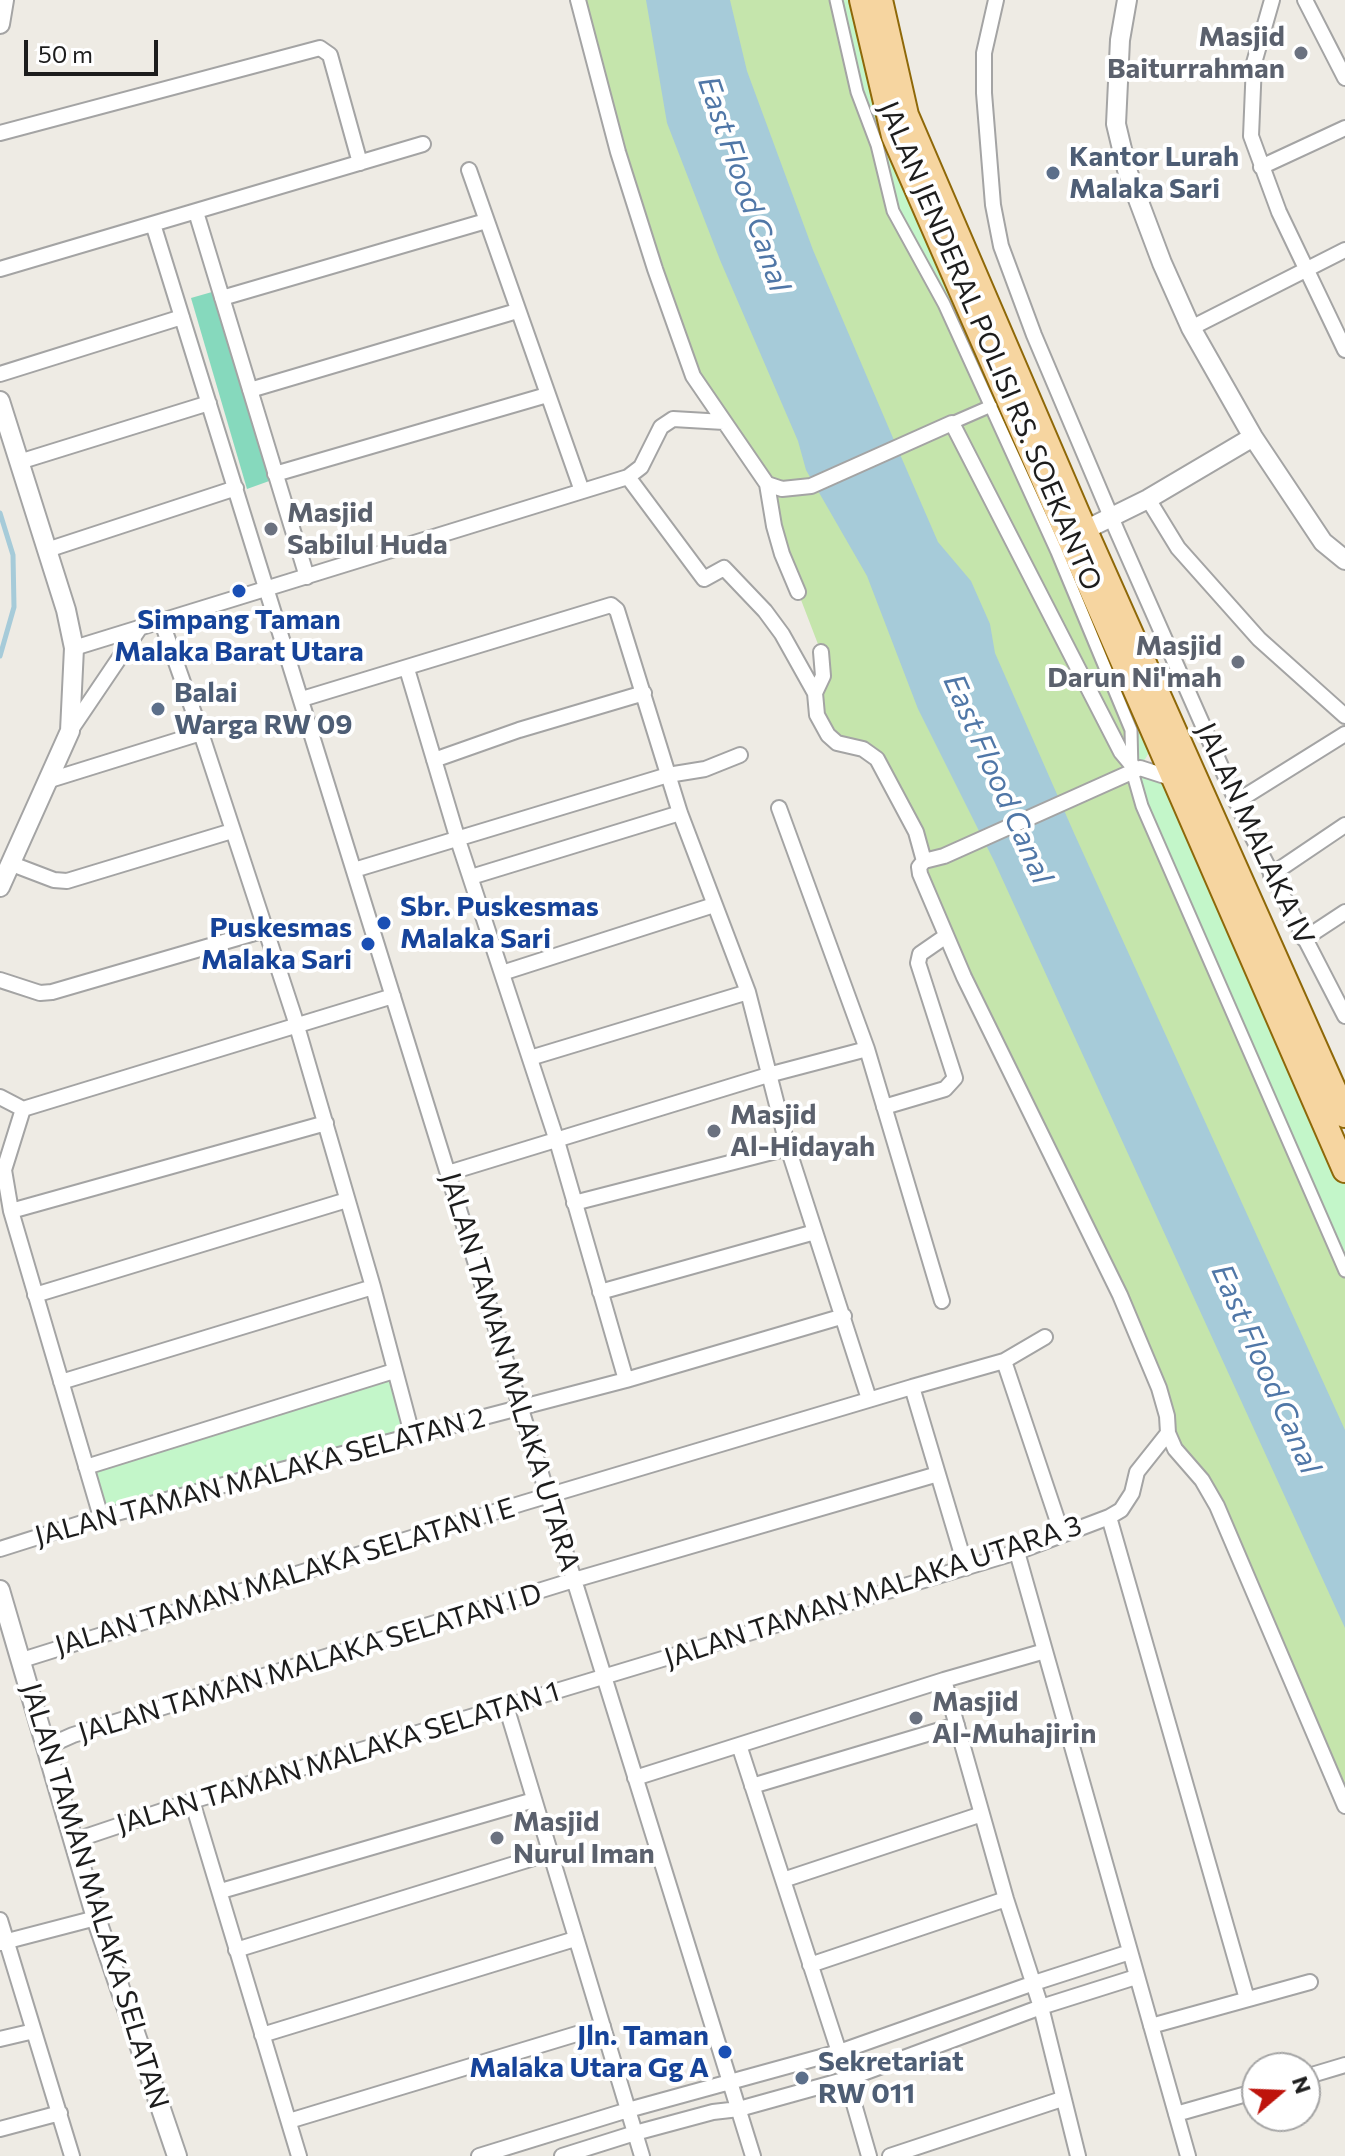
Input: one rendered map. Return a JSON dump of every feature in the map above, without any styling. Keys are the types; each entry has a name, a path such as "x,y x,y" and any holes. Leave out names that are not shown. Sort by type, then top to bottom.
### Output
{"main road":[{"name":"JALAN JENDERAL POLISI RS. SOEKANTO","path":"862,0 894,136 1345,1170"},
{"name":"JALAN JENDERAL POLISI RS. SOEKANTO","path":"880,0 906,115 1085,530 1345,1115"}],"street":[{"path":"578,0 618,152 693,376 767,484 782,554 798,592"},
{"path":"836,0 857,92 877,145 893,211 944,304 1057,552 1131,730 1142,806 1345,1271"},
{"name":"JALAN MALAKA IV","path":"996,0 984,53 994,220 1034,335 1236,802 1304,939 1344,1009"},
{"path":"1127,0 1117,71 1116,124 1121,151 1162,263 1191,328 1253,437 1323,542 1345,560"},
{"path":"1272,0 1254,63 1251,136 1279,212 1342,340"},
{"path":"1305,0 1345,78"},
{"path":"0,133 320,48 330,55 360,163"},
{"path":"1261,167 1345,128"},
{"path":"0,269 423,144"},
{"path":"469,170 582,491"},
{"path":"196,212 307,577"},
{"path":"222,298 486,221"},
{"name":"JALAN TAMAN MALAKA UTARA","path":"153,224 753,2156"},
{"path":"1191,328 1345,250"},
{"path":"250,390 517,311"},
{"path":"0,374 182,317"},
{"path":"275,474 547,395"},
{"path":"0,401 74,648 70,731"},
{"path":"19,462 209,403"},
{"path":"767,484 782,489 811,486 991,406"},
{"path":"74,648 628,477 641,467 661,427 673,419 724,422"},
{"path":"952,423 1121,752 1135,769 1175,779"},
{"path":"1085,530 1148,499 1253,437"},
{"path":"628,477 704,579 724,568 765,611 782,634 815,693 817,715 828,735 837,743 863,749 877,759 916,832 924,861"},
{"path":"47,550 236,488"},
{"path":"1148,499 1178,548 1259,639 1345,716"},
{"path":"302,699 611,605 619,614 680,813 748,992 788,1148 869,1399"},
{"path":"161,620 201,733 326,1123 412,1434"},
{"path":"0,887 70,731 141,626"},
{"path":"815,693 823,676 821,652"},
{"path":"407,669 458,840 557,1141 626,1380"},
{"path":"434,760 519,730 644,693"},
{"path":"50,780 201,733"},
{"path":"1236,802 1345,734"},
{"path":"1158,740 1135,769 944,856 924,861 919,867 920,874 946,936 1120,1295 1159,1388 1168,1433 1175,1449 1202,1480 1217,1506 1345,1806"},
{"path":"354,870 668,775 705,769 740,755"},
{"path":"779,808 867,1049 942,1301"},
{"path":"471,877 680,813"},
{"path":"1271,875 1345,825"},
{"path":"12,864 54,880 67,881 232,831"},
{"path":"502,973 714,905"},
{"path":"1304,939 1345,912"},
{"path":"0,980 40,993 52,992 265,930"},
{"path":"884,1107 945,1089 955,1078 918,963 920,954 946,936"},
{"path":"530,1058 748,992"},
{"path":"0,1097 23,1109 393,996"},
{"path":"448,1173 768,1075 867,1049"},
{"path":"23,1109 4,1170 11,1211 101,1517"},
{"path":"11,1211 326,1123"},
{"path":"574,1203 788,1148"},
{"path":"35,1295 347,1200"},
{"path":"600,1292 815,1232"},
{"path":"61,1382 373,1287"},
{"name":"JALAN TAMAN MALAKA SELATAN 2","path":"0,1549 101,1517 626,1380 844,1316"},
{"name":"JALAN TAMAN MALAKA SELATAN I E","path":"22,1660 548,1496 1004,1361 1045,1337"},
{"path":"1004,1361 1062,1534"},
{"path":"86,1467 394,1371"},
{"path":"912,1387 966,1568"},
{"name":"JALAN TAMAN MALAKA UTARA 3","path":"604,1678 1017,1552 1109,1517 1121,1510 1132,1493 1137,1472 1168,1433"},
{"name":"JALAN TAMAN MALAKA SELATAN I D","path":"46,1747 73,1735 574,1580 938,1474"},
{"path":"1109,1517 1247,1999"},
{"path":"1017,1552 1040,1652 1188,2156"},
{"name":"JALAN TAMAN MALAKA SELATAN","path":"0,1590 96,1918 177,2156"},
{"path":"635,1778 1040,1652"},
{"name":"JALAN TAMAN MALAKA SELATAN 1","path":"73,1841 192,1801 604,1678"},
{"path":"944,1680 1006,1899 1041,2007 1078,2156"},
{"path":"506,1706 642,2156"},
{"path":"752,1786 957,1725"},
{"path":"739,1745 839,2052 869,2156"},
{"path":"221,1891 534,1800"},
{"path":"192,1801 299,2156"},
{"path":"783,1880 982,1814"},
{"path":"236,1950 550,1853"},
{"path":"810,1965 1006,1899"},
{"path":"3,1942 96,1918"},
{"path":"0,1920 3,1942 72,2156"},
{"path":"262,2035 575,1939"},
{"path":"479,2156 628,2110 839,2052 1130,1952"},
{"path":"562,2156 635,2133 713,2112 739,2109 847,2079 1041,2007 1136,1977"},
{"path":"1151,2026 1310,1982"},
{"path":"289,2121 603,2026"},
{"path":"0,2039 34,2031"},
{"path":"1321,2072 1345,2065"},
{"path":"1176,2114 1241,2096"},
{"path":"890,2156 1062,2099"},
{"path":"0,2129 60,2113"}],"green space":[{"path":"578,0 836,0 944,304 1131,730 1132,771 1345,1270 1345,1806 1217,1506 1175,1449 1163,1381 920,874 924,861 877,759 837,743 817,715 821,652 798,592 767,484 693,376"},
{"path":"836,0 862,0 1151,749 1140,768 1175,779 1345,1170 1345,1271 1142,806 1131,730 991,406 893,211"},
{"path":"219,290 272,480 247,489 191,298"},
{"path":"391,1380 405,1429 107,1515 93,1466"}],"water":[{"name":"East Flood Canal","path":"646,0 730,0 747,71 813,250 899,452 938,542 971,581 990,624 995,653 1074,833 1345,1430 1345,1628 995,863 918,709 867,576 806,470 798,441 720,260 667,123"}],"waterway":[{"path":"0,513 13,555 14,607 0,656"}],"place":[{"name":"Masjid Baiturrahman","path":"1301,53"},
{"name":"Kantor Lurah Malaka Sari","path":"1053,173"},
{"name":"Masjid Sabilul Huda","path":"271,529"},
{"name":"Simpang Taman Malaka Barat Utara","path":"239,591"},
{"name":"Masjid Darun Ni'mah","path":"1238,662"},
{"name":"Balai Warga RW 09","path":"158,709"},
{"name":"Sbr. Puskesmas Malaka Sari","path":"384,923"},
{"name":"Puskesmas Malaka Sari","path":"368,944"},
{"name":"Masjid Al-Hidayah","path":"714,1131"},
{"name":"Masjid Al-Muhajirin","path":"916,1718"},
{"name":"Masjid Nurul Iman","path":"497,1838"},
{"name":"Jln. Taman Malaka Utara Gg A","path":"725,2052"},
{"name":"Sekretariat RW 011","path":"802,2078"}]}
